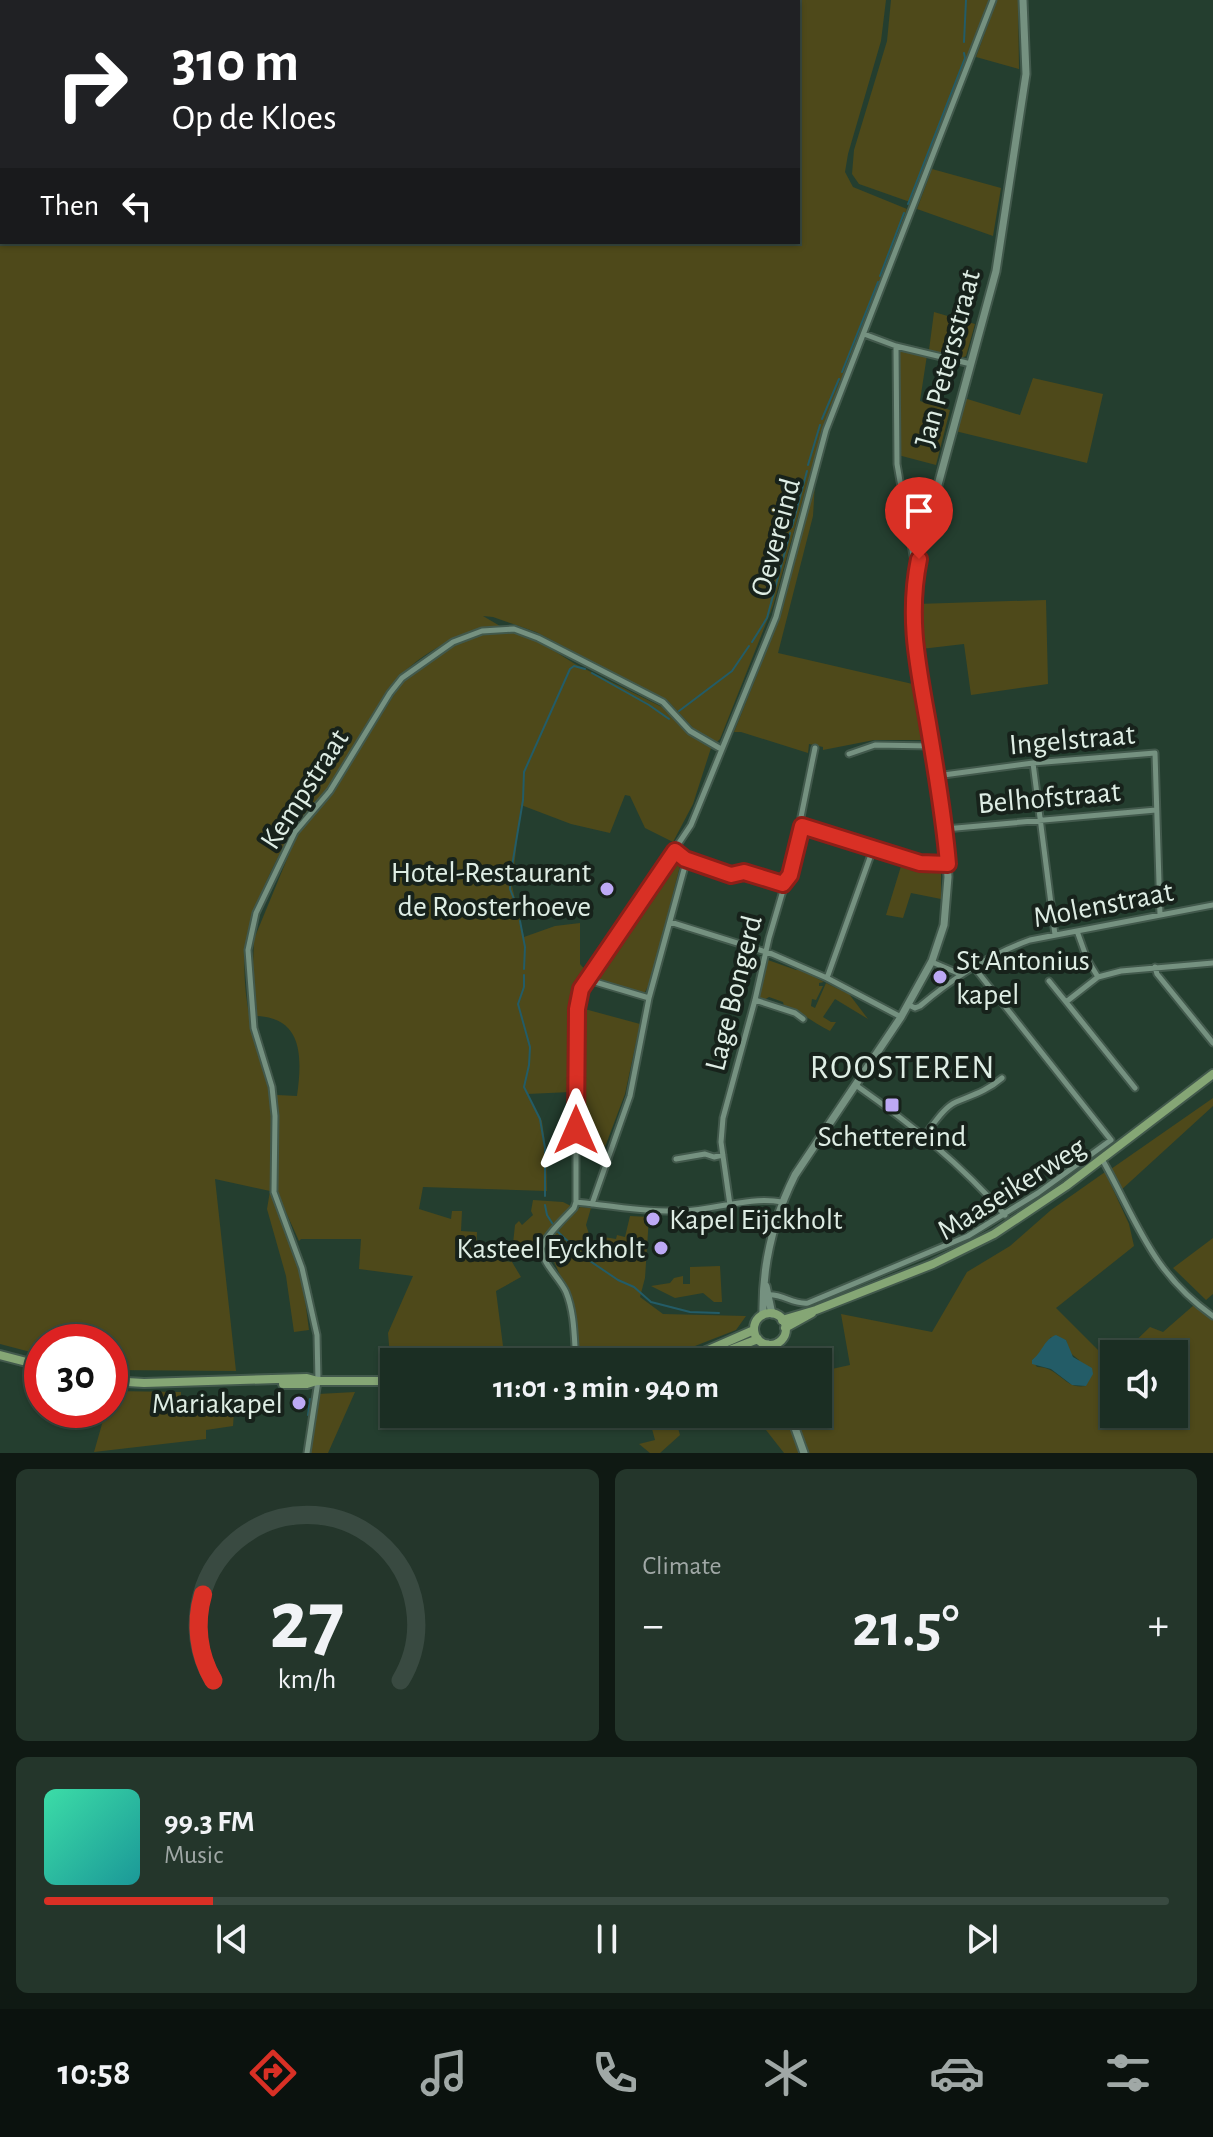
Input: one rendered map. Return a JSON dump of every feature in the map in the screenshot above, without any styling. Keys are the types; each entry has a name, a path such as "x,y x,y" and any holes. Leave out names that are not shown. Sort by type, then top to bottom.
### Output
{"main road":[{"name":"Maaseikerweg","path":"784,1324 933,1264 978,1242 1049,1198 1213,1074"},
{"path":"720,1348 756,1335 772,1344 784,1335 784,1324 768,1314 757,1319 756,1335"},
{"path":"729,1348 756,1335"},
{"path":"0,1355 24,1361"},
{"path":"128,1381 296,1378 380,1381"}],"street":[{"name":"Oevereind","path":"585,979 691,825 776,617 826,430 993,0"},
{"name":"Jan Petersstraat","path":"768,1314 765,1284 771,1238 782,1202 795,1175 909,1005 932,961 947,904 945,829 912,621 916,572 996,271 1026,74 1023,0"},
{"path":"864,334 896,346 972,364"},
{"path":"896,346 897,464 916,572"},
{"name":"Kempstraat","path":"307,1453 318,1381 317,1335 304,1274 274,1192 275,1116 272,1087 254,1028 248,950 252,923 295,832 330,791 402,678 453,642 482,631 514,629 538,638 663,702 690,731 721,749"},
{"path":"849,754 875,745 931,746"},
{"name":"Lage Bongerd","path":"730,1205 723,1155 723,1118 783,884 790,875 815,748"},
{"name":"Ingelstraat","path":"936,776 1033,763 1155,753 1156,810"},
{"path":"1033,763 1055,935"},
{"path":"1156,810 1160,915"},
{"name":"Belhofstraat","path":"945,829 1156,810"},
{"path":"802,826 920,863 948,864"},
{"path":"827,978 873,849"},
{"path":"675,851 685,859 731,875 744,872 783,884"},
{"path":"592,1204 630,1096 649,998 685,859"},
{"name":"Molenstraat","path":"909,1005 915,1008 920,1006 960,974 1005,948 1030,940 1213,905"},
{"path":"670,922 767,952 827,978 901,1017"},
{"path":"1077,931 1087,959 1098,977"},
{"path":"932,961 960,974"},
{"path":"1066,1002 1098,977 1121,971 1213,963"},
{"path":"766,1295 780,1295 798,1303 808,1303 949,1246 1005,1215 1111,1140 973,966"},
{"path":"1155,967 1157,974 1213,1043"},
{"path":"575,1348 572,1309 542,1250 543,1242 576,1202 577,1009 585,979 649,998"},
{"path":"1049,981 1135,1088"},
{"path":"755,1000 795,1013 803,1019"},
{"path":"925,1135 954,1103 990,1088 1002,1078"},
{"path":"857,1086 925,1135 1005,1215"},
{"path":"576,1148 608,1159"},
{"path":"676,1159 705,1154 714,1157 723,1155"},
{"path":"1102,1159 1146,1245 1176,1284 1213,1316"},
{"path":"576,1202 671,1211 764,1200 782,1202"},
{"path":"772,1344 772,1348"},
{"path":"772,1344 774,1348"},
{"path":"795,1428 804,1453"}],"shaded area":[{"path":"800,0 886,0 881,41 845,172 853,187 907,209 824,424 773,606 720,739 716,743 696,731 668,701 536,632 483,616 500,626 468,634 438,647 411,666 388,689 335,778 293,830 254,911 245,954 250,1018 261,1060 277,1095 297,1096 299,1055 292,1032 272,1018 257,1016 254,939 299,830 339,782 404,679 465,637 509,631 540,642 575,664 662,707 686,732 711,748 693,804 673,842 645,828 630,796 625,795 610,833 571,824 521,805 512,886 524,937 555,926 580,923 580,964 586,971 574,999 571,1092 527,1094 542,1121 547,1191 423,1187 419,1209 451,1219 452,1211 462,1211 461,1231 477,1232 476,1257 511,1262 515,1225 519,1221 522,1225 533,1215 533,1200 563,1202 571,1206 539,1247 512,1262 521,1277 496,1291 503,1348 389,1348 388,1333 413,1276 359,1269 361,1239 299,1241 280,1199 271,1192 301,1269 309,1330 294,1332 286,1276 267,1209 270,1191 215,1179 236,1371 128,1370 128,1324 24,1324 24,1350 0,1344 0,244 800,244"},
{"path":"891,0 989,0 910,202 859,184 852,174 854,150 887,41"},
{"path":"997,0 1018,0 1019,69 976,57"},
{"path":"932,169 1001,188 993,236 917,209"},
{"path":"934,312 975,324 966,356 962,358 929,350"},
{"path":"898,348 927,355 920,401 950,410 936,465 898,455"},
{"path":"1033,378 1103,394 1087,463 955,431 964,398 1020,415"},
{"path":"815,483 813,516 778,653 917,685 925,740 874,740 823,750 823,747 809,744 808,753 734,732 781,615"},
{"path":"1046,600 1048,684 971,695 964,644 921,649 917,604"},
{"path":"676,859 681,862 651,980 644,994 594,979 593,976"},
{"path":"902,863 921,868 941,868 941,899 911,893 903,918 886,915"},
{"path":"768,960 800,969 824,982 819,983 823,986 816,1000 812,999 811,1006 815,1008 826,983 849,994 868,1019 835,999 823,1017 836,1022 830,1031 784,1006 783,1002 769,997 758,999"},
{"path":"581,1008 640,1024 625,1094 605,1147 579,1133"},
{"path":"1213,1098 1213,1106 1120,1191 1111,1169"},
{"path":"1105,1172 1129,1224 1134,1246 1056,1308 1100,1352 1100,1428 1188,1428 1188,1340 1137,1340 1150,1327 1163,1332 1194,1305 1213,1320 1213,1453 808,1453 799,1428 832,1428 832,1369 850,1365 841,1314 932,1332 967,1272 1010,1246 1051,1210","holes":["1051,1337 1066,1340 1069,1352 1079,1360 1086,1386 1072,1385 1051,1371 1037,1367 1032,1360"]},
{"path":"580,1207 591,1208 586,1225 591,1240 602,1242 604,1237 625,1237 630,1216 649,1217 645,1278 640,1297 663,1314 746,1316 736,1330 690,1348 579,1348 574,1306 546,1244"},
{"path":"1213,1238 1213,1294 1206,1300 1173,1268"},
{"path":"720,1266 722,1302 714,1302 703,1293 675,1298 651,1286 670,1283 674,1278 683,1276 683,1284 690,1284 690,1267"},
{"path":"128,1391 181,1392 181,1409 225,1408 234,1412 233,1426 206,1430 206,1439 94,1452 101,1428 128,1428"},
{"path":"355,1392 328,1453 309,1453 318,1394"},
{"path":"652,1428 678,1428 680,1435 660,1453 650,1453 639,1444 655,1440"},
{"path":"791,1428 801,1453 784,1453 766,1430"}],"water":[{"path":"1056,1335 1066,1340 1073,1357 1092,1368 1093,1374 1086,1386 1072,1385 1051,1369 1032,1364 1046,1343"}],"waterway":[{"path":"964,42 966,0"},
{"path":"908,204 965,58 964,53"},
{"path":"880,276 904,213"},
{"path":"842,372 878,282"},
{"path":"822,419 839,379"},
{"path":"808,465 820,425"},
{"path":"792,527 807,471"},
{"path":"752,642 767,618 790,533"},
{"path":"679,711 732,671 749,646"},
{"path":"512,866 523,800 524,772 570,669 574,666 585,669"},
{"path":"592,673 669,719"},
{"path":"511,872 510,889 520,914"},
{"path":"520,921 525,947 524,969"},
{"path":"524,975 524,987 518,1004 530,1047 524,1087 540,1119 545,1148 545,1196"},
{"path":"545,1205 554,1226"},
{"path":"558,1232 587,1259 634,1287 651,1302 690,1312 719,1313"},
{"path":"308,1415 310,1399"}],"place":[{"name":"Hotel-Restaurant de Roosterhoeve","path":"607,889"},
{"name":"St Antonius kapel","path":"940,977"},
{"name":"Schettereind","path":"892,1105"},
{"name":"Kapel Eijckholt","path":"653,1219"},
{"name":"Kasteel Eyckholt","path":"661,1248"},
{"name":"Mariakapel","path":"299,1403"}],"district":[{"name":"ROOSTEREN","path":"903,1066"}],"route":[{"path":"576,1130 577,1009 581,989 675,851 685,859 731,875 744,872 783,884 790,875 802,826 920,863 948,864 911,612 919,559"}]}
